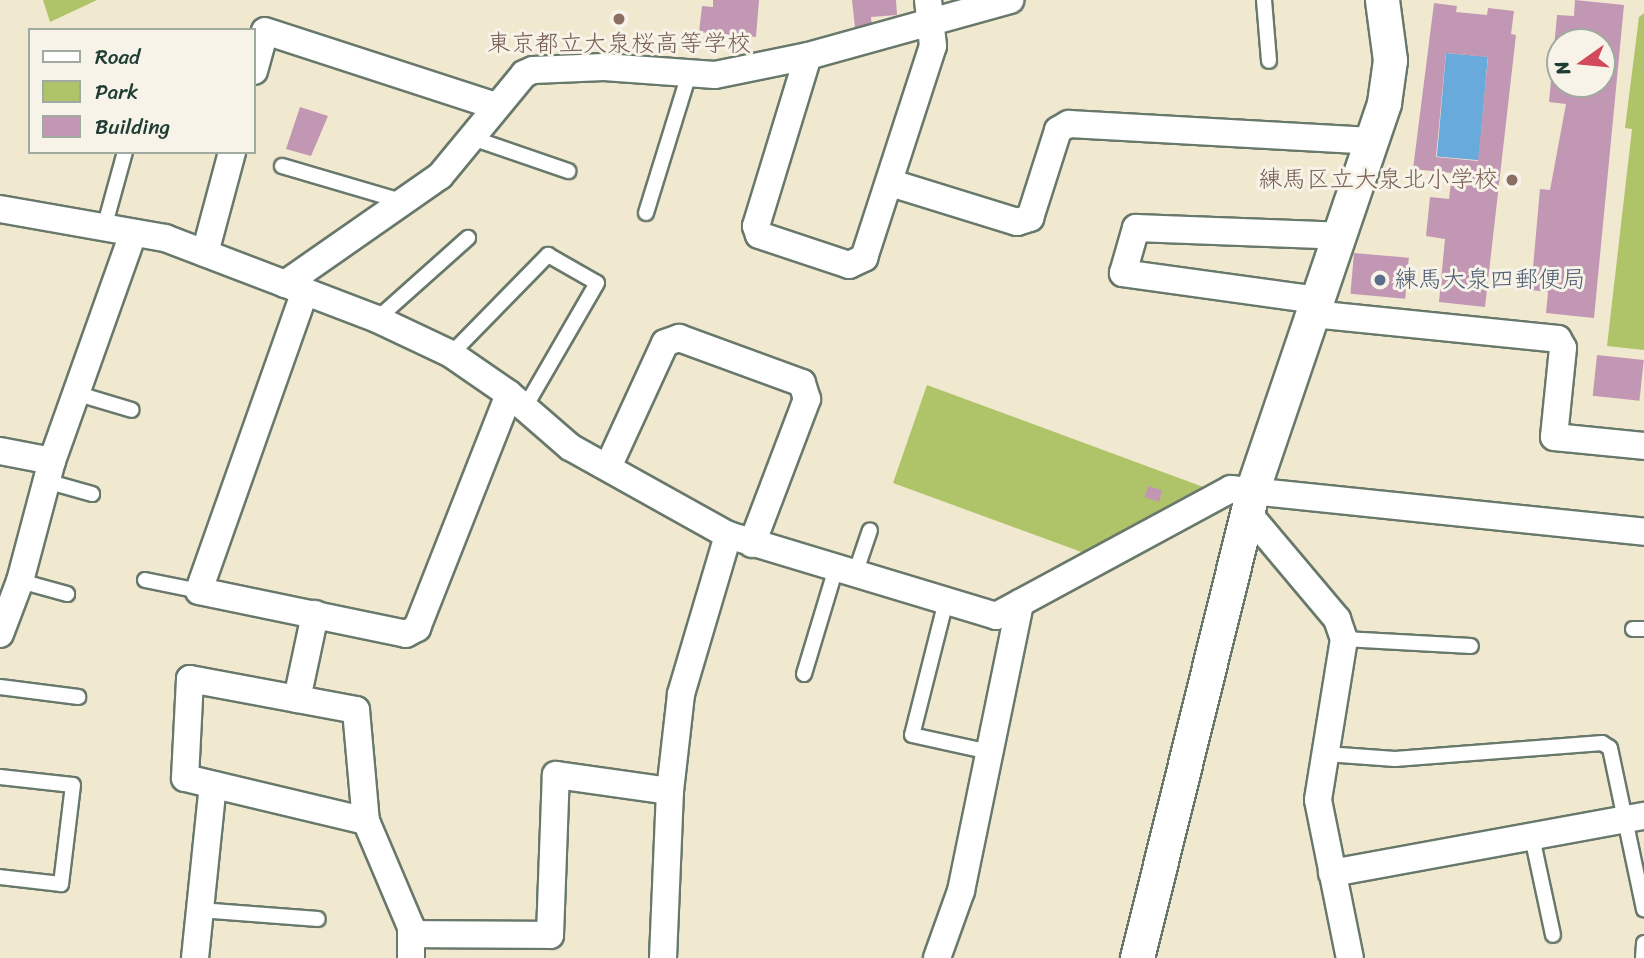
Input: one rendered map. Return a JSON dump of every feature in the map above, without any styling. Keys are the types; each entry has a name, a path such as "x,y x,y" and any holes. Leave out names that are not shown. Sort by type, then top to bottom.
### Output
{"street":[{"path":"517,400 417,628 406,634 199,591 295,288 440,176 496,106 533,70 604,67 715,75 808,56 930,10 1010,0"},
{"path":"1137,958 1250,500 1372,141 1388,81 1382,0"},
{"path":"808,56 756,226 759,235 849,265 863,258 891,183 933,46 930,10"},
{"path":"256,64 265,31 496,106"},
{"path":"891,183 1017,222 1030,218 1058,130 1069,124 1372,141"},
{"path":"205,253 231,154"},
{"path":"0,209 133,233 205,253 377,319 451,354 517,400 570,447 740,540 996,616 1231,489 1250,500 1337,619 1344,639 1318,800 1350,958"},
{"path":"1340,236 1136,228 1124,273 1315,307 1558,339 1563,348 1553,437 1644,446"},
{"path":"0,634 20,581 49,471 133,233"},
{"path":"608,467 665,343 679,338 802,383 807,399 740,540 681,694 670,792 673,807 663,958"},
{"path":"0,451 49,471"},
{"path":"1250,500 1276,496 1644,532"},
{"path":"937,958 961,891 1020,603"},
{"path":"297,699 315,614"},
{"path":"366,821 185,778 190,679 356,710 366,821 411,946 550,935 556,775 670,792"},
{"path":"195,958 213,785"},
{"path":"1332,873 1635,818"}],"lane":[{"path":"1264,0 1269,61"},
{"path":"646,214 689,74"},
{"path":"472,138 568,170"},
{"path":"104,228 124,154"},
{"path":"282,166 405,203"},
{"path":"377,319 468,238"},
{"path":"451,354 548,255 597,283 517,400"},
{"path":"75,393 132,410"},
{"path":"49,471 92,494"},
{"path":"804,674 846,571 870,530"},
{"path":"145,580 199,591"},
{"path":"20,581 67,594"},
{"path":"946,601 912,735 990,752"},
{"path":"1344,639 1471,646"},
{"path":"0,687 78,697"},
{"path":"1326,754 1395,759 1602,743 1611,748 1635,818 1644,909"},
{"path":"0,778 73,785 61,884 0,877"},
{"path":"1532,837 1553,935"},
{"path":"200,911 318,919"},
{"path":"1643,958 1644,943"}],"green space":[{"path":"43,0 97,0 50,22"},
{"path":"1644,13 1644,350 1607,346 1632,129 1625,128 1639,17"},
{"path":"927,385 1206,488 1087,554 893,483"}],"water":[{"path":"1446,53 1488,57 1479,160 1437,157"}],"building":[{"path":"713,0 759,0 756,37 699,32 702,6 713,7"},
{"path":"852,0 896,0 897,15 871,17 872,27 855,28"},
{"path":"1575,0 1624,5 1616,88 1616,28 1556,28 1557,15 1574,16"},
{"path":"1434,3 1457,6 1456,12 1487,15 1488,8 1514,11 1511,34 1516,35 1485,307 1439,302 1445,239 1426,236 1430,197 1449,199 1452,173 1413,169","holes":["1446,53 1488,57 1478,161 1436,157"]},
{"path":"1549,98 1615,98 1594,318 1546,313 1548,292 1531,290 1540,189 1550,190 1566,104 1549,102"},
{"path":"300,107 328,116 311,156 286,149"},
{"path":"1354,253 1409,258 1405,299 1350,294"},
{"path":"1597,355 1644,360 1639,401 1593,396"},
{"path":"1148,486 1162,490 1159,502 1145,498"}],"place":[{"name":"東京都立大泉桜高等学校","path":"619,19"},
{"name":"練馬区立大泉北小学校","path":"1512,180"},
{"name":"練馬大泉四郵便局","path":"1380,280"}]}
